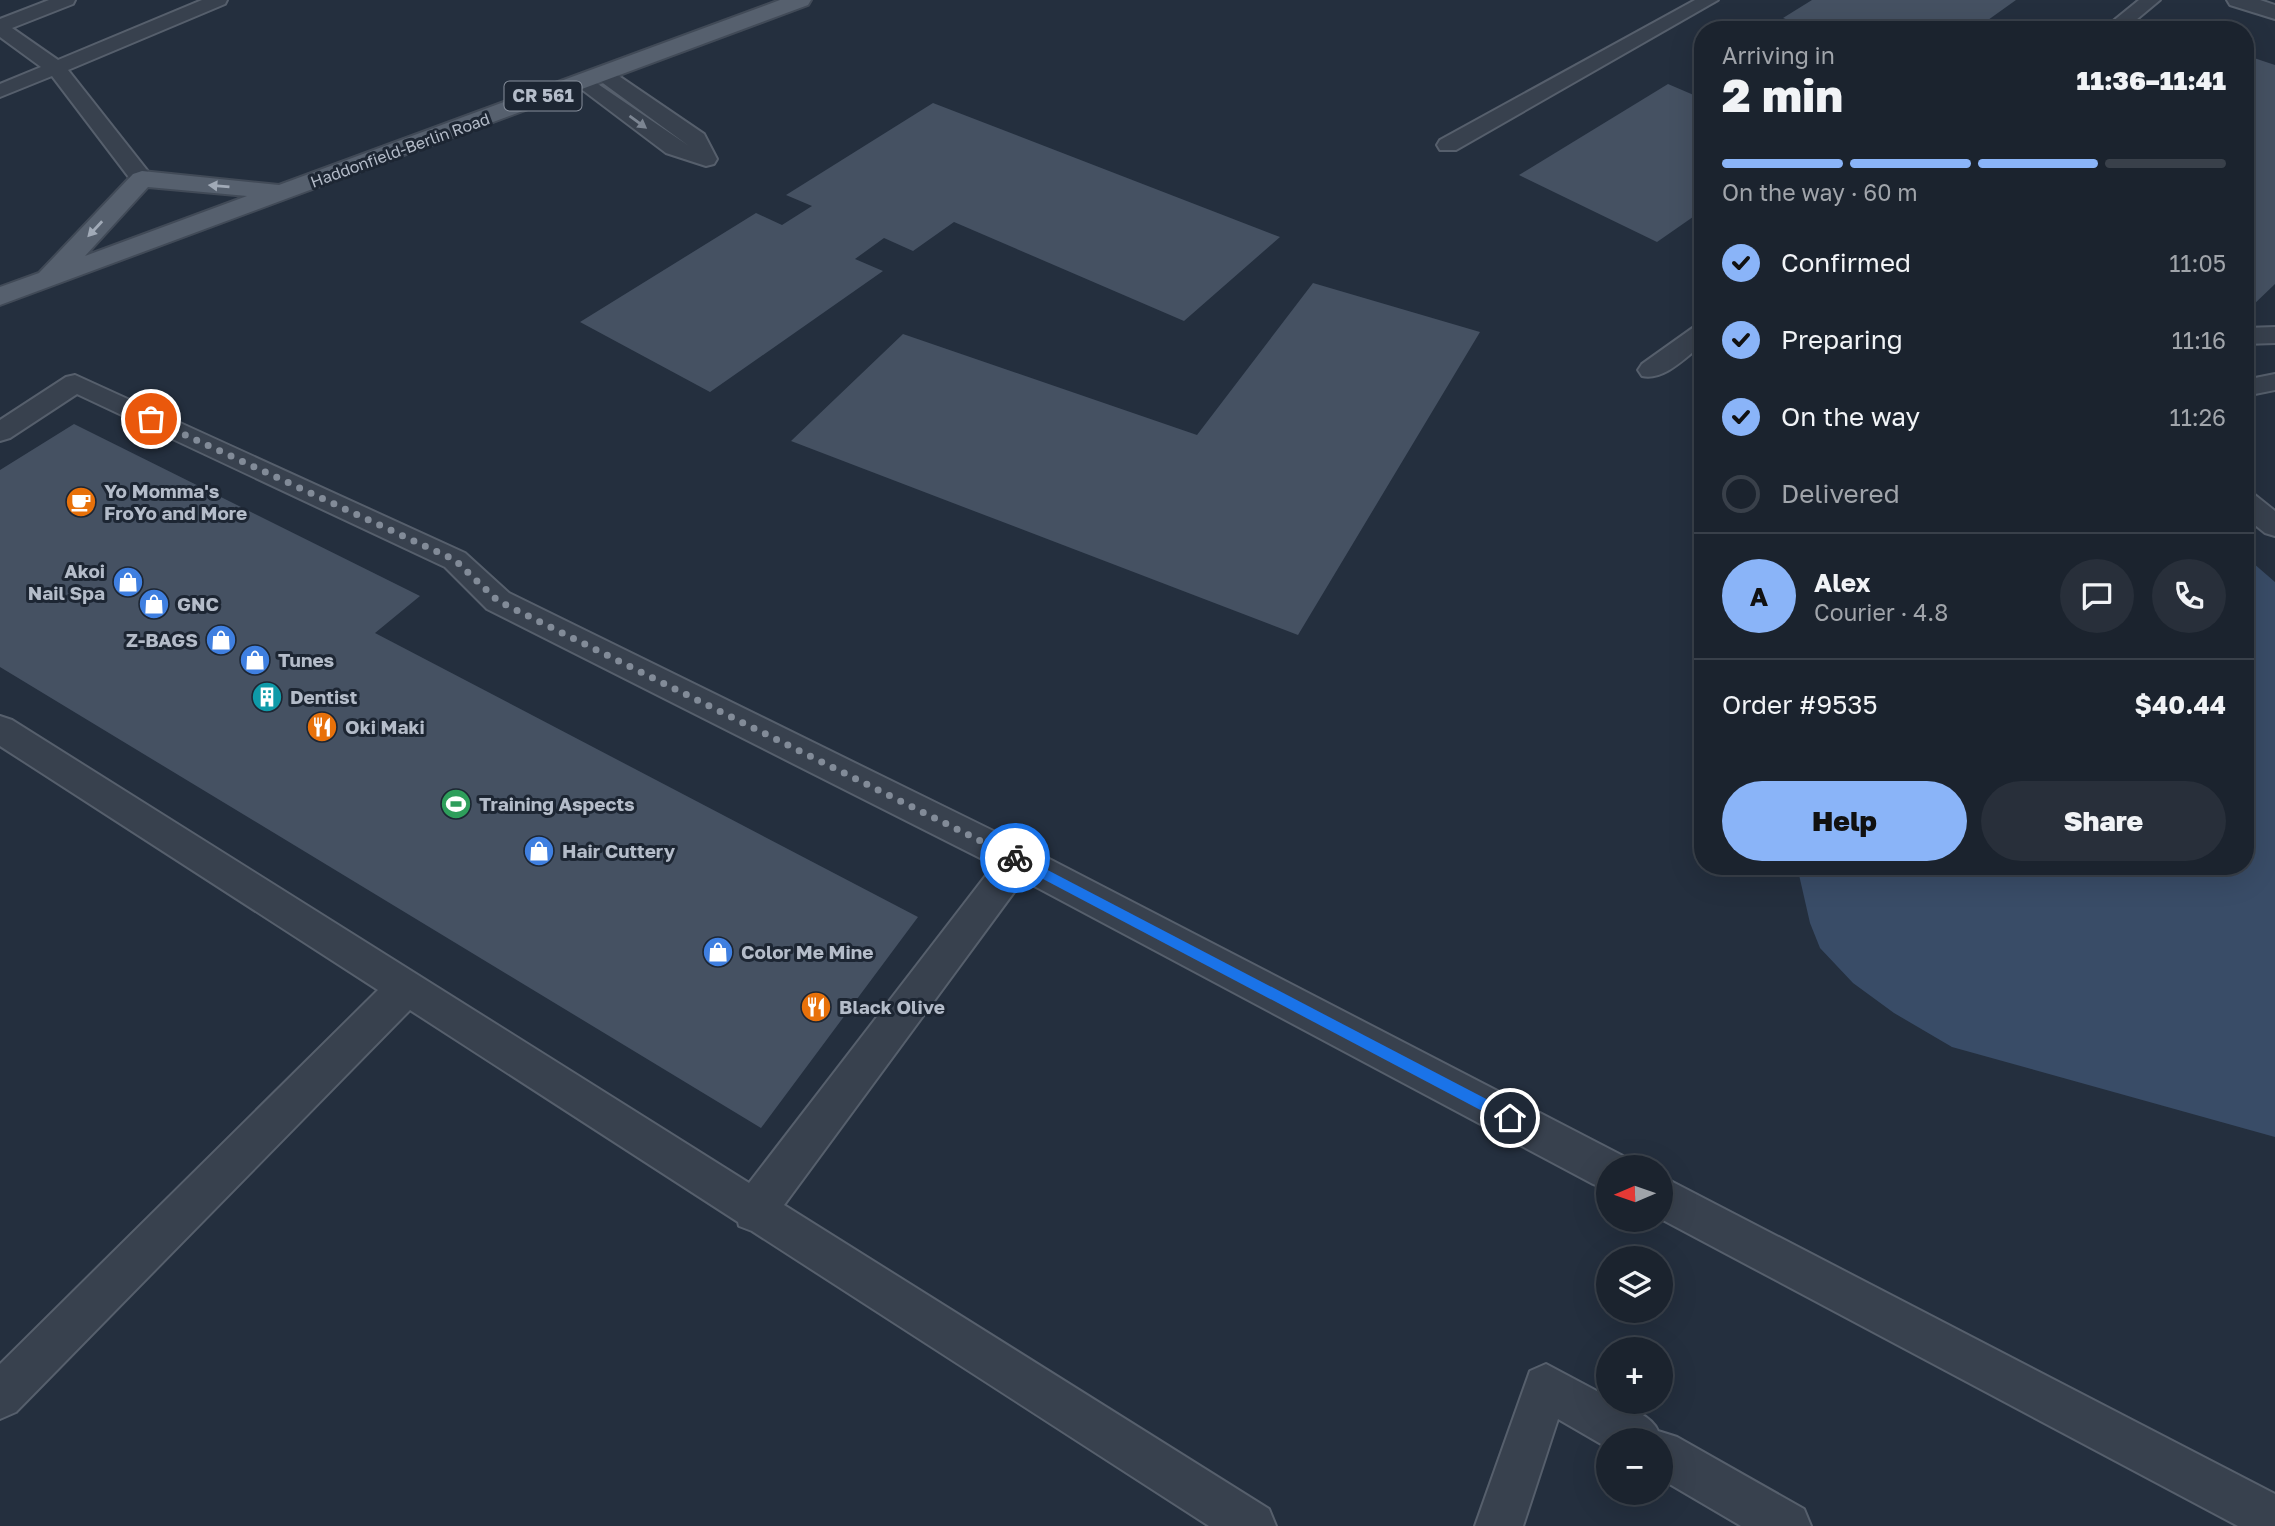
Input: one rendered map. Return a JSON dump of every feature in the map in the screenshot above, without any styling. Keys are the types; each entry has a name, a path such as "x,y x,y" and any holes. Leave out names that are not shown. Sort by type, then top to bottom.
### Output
{"main road":[{"name":"Haddonfield-Berlin Road","path":"0,297 800,0"},
{"path":"46,281 142,179 286,192"}],"street":[{"path":"2238,0 2275,12"}],"lane":[{"path":"0,27 66,0"},
{"path":"0,91 218,0"},
{"path":"1448,145 1709,0"},
{"path":"2123,21 2151,0"},
{"path":"0,27 56,68 142,179"},
{"path":"593,78 696,139 706,159 674,148 593,78"},
{"path":"2254,336 2275,335"},
{"path":"1651,370 1694,339"},
{"path":"2254,386 2275,382"},
{"path":"0,432 75,383 455,560 498,601 1018,860 1596,1164"},
{"path":"2254,509 2275,526"},
{"path":"0,729 1252,1526"},
{"path":"754,1211 1018,860"},
{"path":"0,1396 405,989"},
{"path":"1673,1204 2275,1520"},
{"path":"1499,1526 1546,1387 1618,1428"},
{"path":"1673,1460 1787,1526"}],"water":[{"path":"2254,564 2275,582 2275,1137 1952,1047 1894,1013 1853,983 1820,948 1810,923 1799,875 2254,875"}],"building":[{"path":"1812,0 2016,0 1987,21 1791,21 1783,18"},
{"path":"2254,58 2275,65 2275,284 2254,304"},
{"path":"1668,84 1694,95 1694,216 1657,242 1519,175"},
{"path":"933,103 1280,237 1184,321 954,222 913,251 884,238 855,259 883,271 710,392 580,322 756,213 782,225 812,206 786,195"},
{"path":"1313,283 1480,332 1298,635 791,441 903,334 1197,435"},
{"path":"74,424 420,596 375,633 918,917 761,1128 0,667 0,470"}],"way so far":[{"path":"151,419 455,560 498,601 1015,858"}],"place":[{"name":"Yo Momma's FroYo and More","path":"81,502"},
{"name":"Akoi Nail Spa","path":"128,582"},
{"name":"GNC","path":"154,604"},
{"name":"Z-BAGS","path":"221,640"},
{"name":"Tunes","path":"255,660"},
{"name":"Dentist","path":"267,697"},
{"name":"Oki Maki","path":"322,727"},
{"name":"Training Aspects","path":"456,804"},
{"name":"Hair Cuttery","path":"539,851"},
{"name":"Color Me Mine","path":"718,952"},
{"name":"Black Olive","path":"816,1007"}],"route":[{"path":"1015,858 1510,1118"}]}
